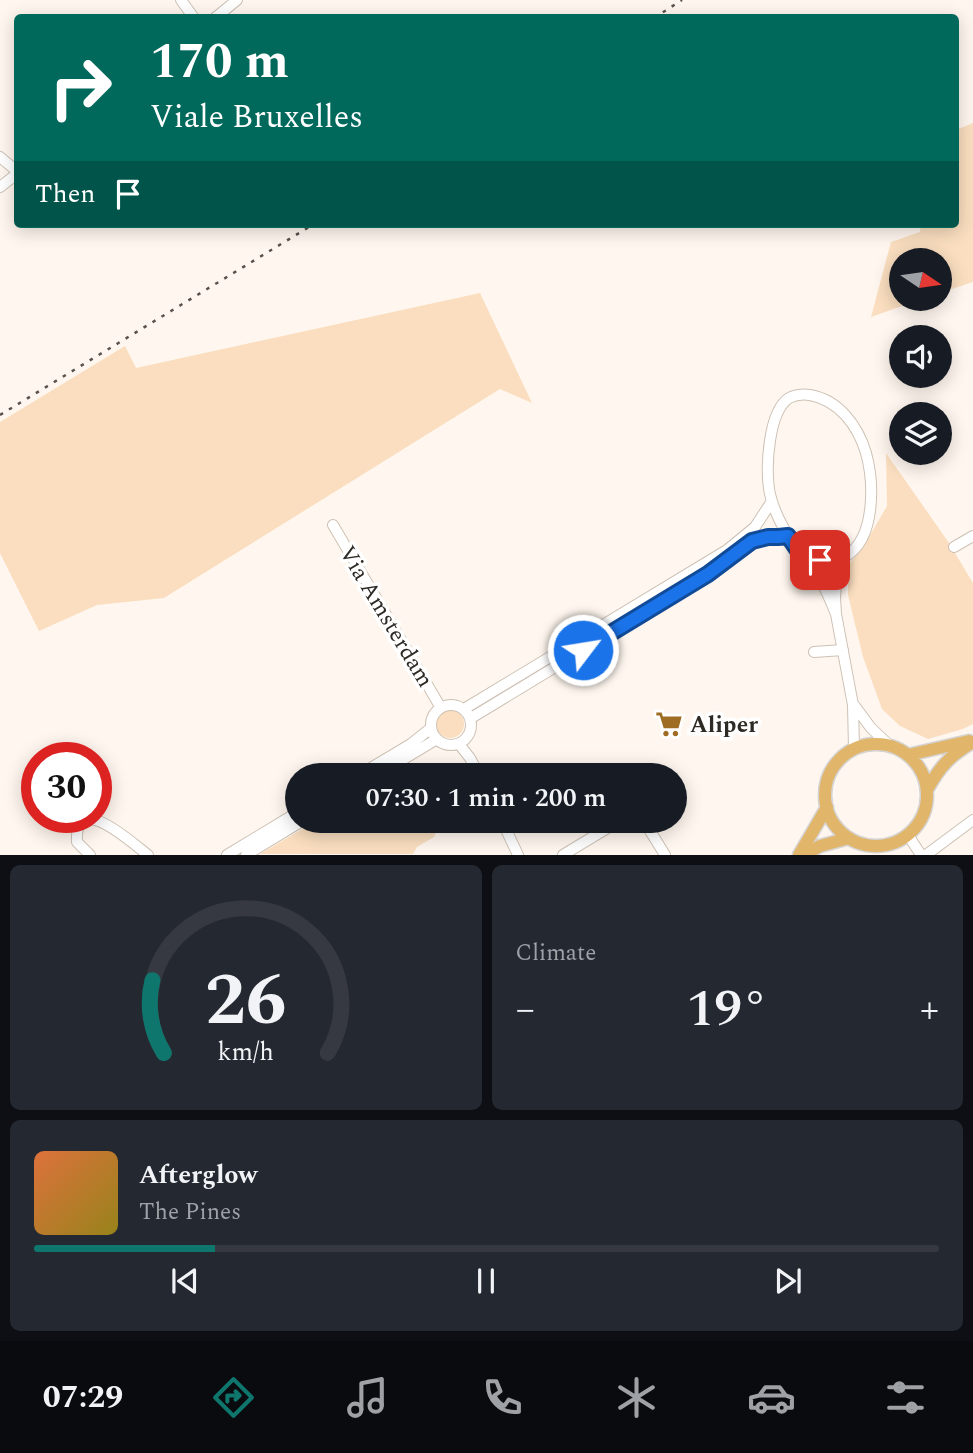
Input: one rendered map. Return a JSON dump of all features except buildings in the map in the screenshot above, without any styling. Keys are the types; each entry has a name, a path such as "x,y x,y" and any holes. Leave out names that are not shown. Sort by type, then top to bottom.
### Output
{"main road":[{"path":"908,755 973,741"},
{"path":"927,790 947,760 973,741"},
{"path":"871,744 889,745 908,755 921,770 927,790 923,815 908,835 894,842 878,846 863,844 849,838 831,819 825,789 830,773 840,759 854,749 871,744"},
{"path":"799,855 827,807"},
{"path":"804,855 820,846 849,838"}],"street":[{"path":"220,14 237,0"},
{"path":"0,157 14,169"},
{"path":"0,187 14,176"},
{"path":"836,614 809,561 788,536 769,488 767,461 778,412 788,399 803,394 820,397 834,404 850,420 863,442 870,465 872,489 869,521 860,542 845,557 835,597 853,705 854,749"},
{"path":"467,713 727,550 755,527 772,501"},
{"name":"Via Amsterdam","path":"333,525 441,708"},
{"path":"467,713 694,583 752,541 788,536"},
{"path":"954,547 973,536"},
{"path":"809,561 845,557"},
{"path":"814,652 843,650"},
{"path":"453,705 467,713 472,727 469,735 459,744 447,745 437,739 431,728 433,717 441,708 453,705"},
{"path":"853,705 870,728 889,745"},
{"path":"379,763 431,728"},
{"path":"397,763 437,739"},
{"path":"459,744 473,763"},
{"path":"90,855 77,842 77,836 82,823 93,819 107,824 148,855"},
{"path":"227,855 285,820"},
{"path":"908,835 923,855 973,820"},
{"path":"246,855 285,831"},
{"path":"508,833 518,855"},
{"path":"563,855 599,833"},
{"path":"651,833 665,855"}],"shaded area":[{"path":"973,123 973,282 952,289 952,248 889,248 891,242 920,232 920,228 959,228 959,129"},
{"path":"889,250 889,311 871,317"},
{"path":"480,293 532,403 500,389 164,598 97,605 39,631 0,553 0,422 125,346 136,368"},
{"path":"886,453 889,465 894,465 949,543 973,583 973,724 928,739 900,726 882,709 863,657 848,595 848,566 887,506"},
{"path":"450,710 460,714 464,724 460,734 450,738 440,734 436,724 440,714"},
{"path":"296,833 435,833 434,837 417,847 413,854 260,854"}],"railway":[{"path":"660,14 682,0"},
{"path":"0,415 307,228"}],"place":[{"name":"Aliper","path":"669,724"}],"route":[{"path":"583,650 721,566 752,541 788,536 809,561 820,560"}]}
